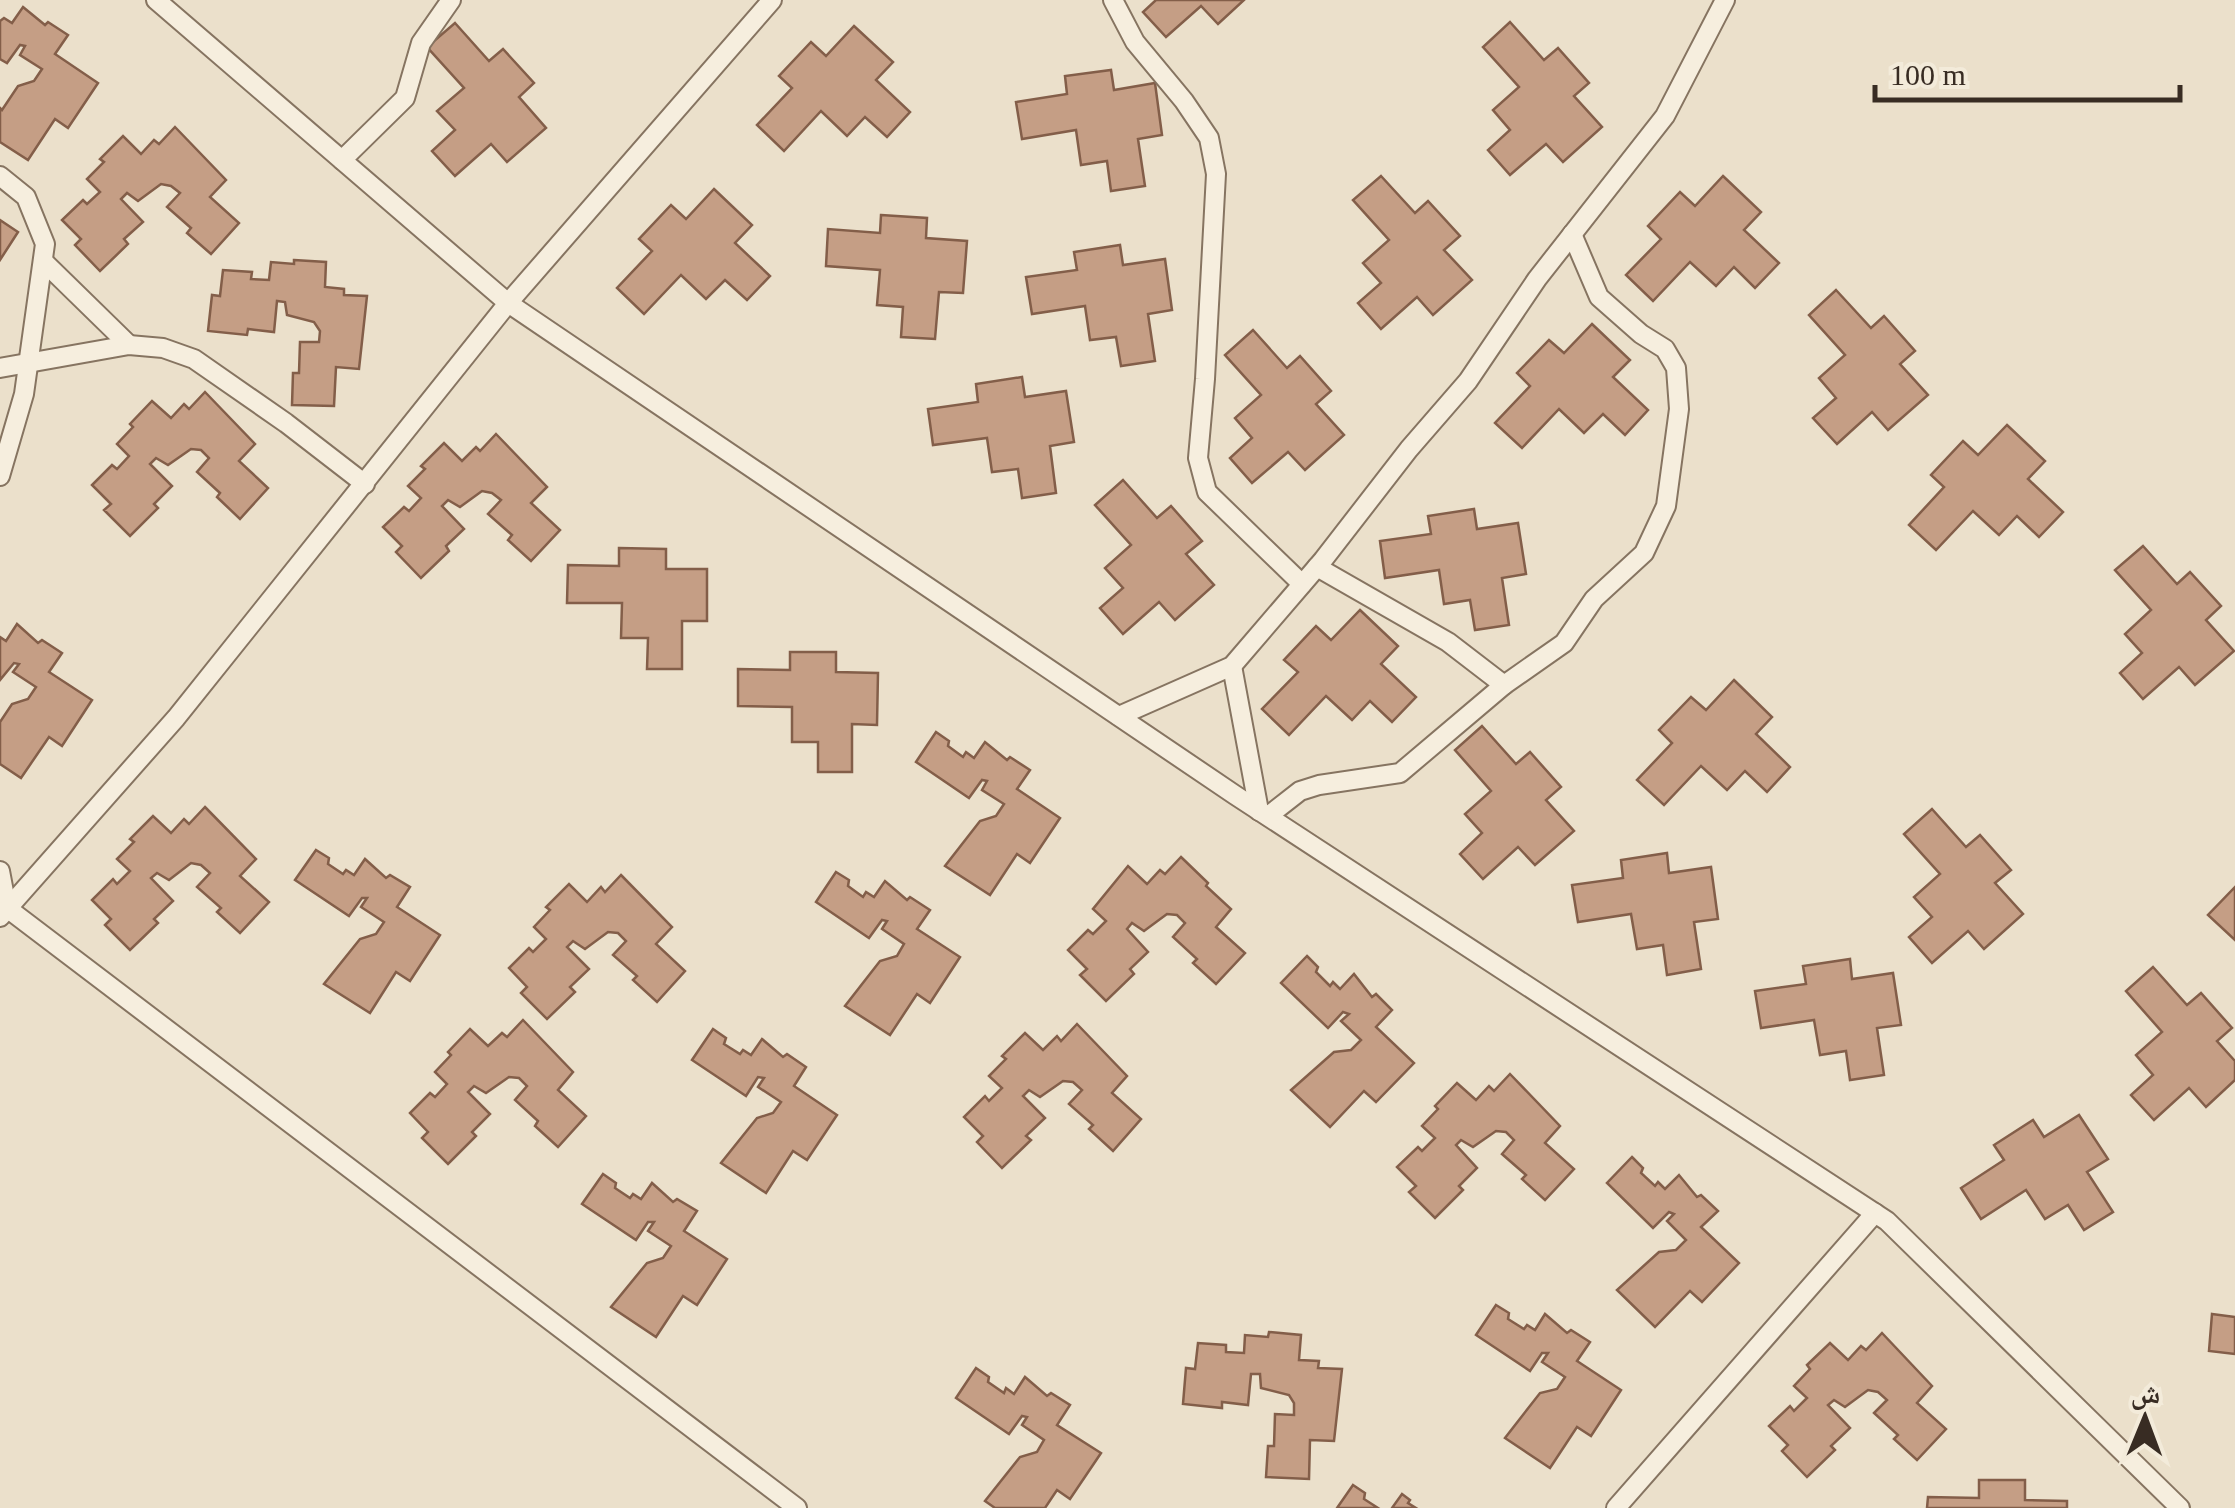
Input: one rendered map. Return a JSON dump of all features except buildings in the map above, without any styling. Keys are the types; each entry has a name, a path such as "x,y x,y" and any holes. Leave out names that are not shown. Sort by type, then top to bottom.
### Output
{"street":[{"path":"156,0 508,302 1264,814 1875,1213 1902,1234 2180,1508"},
{"path":"342,160 405,98 421,43 451,0"},
{"path":"4,912 176,718 508,302 772,0"},
{"path":"1113,0 1135,42 1184,100 1208,138 1216,174 1198,458 1207,492 1302,584"},
{"path":"1119,716 1232,666 1317,567 1409,449 1468,382 1536,279 1666,116 1725,0"},
{"path":"0,176 26,197 45,244 24,394 0,476"},
{"path":"1264,814 1300,791 1400,772 1504,685 1564,643 1594,599 1644,553 1666,506 1679,409 1676,368 1666,350 1599,297 1572,234"},
{"path":"43,261 129,344"},
{"path":"0,368 129,344 163,348 194,359 365,484"},
{"path":"1317,567 1448,642 1504,685"},
{"path":"1232,666 1264,814"},
{"path":"0,870 4,912 797,1508"},
{"path":"1616,1508 1875,1213"}]}
